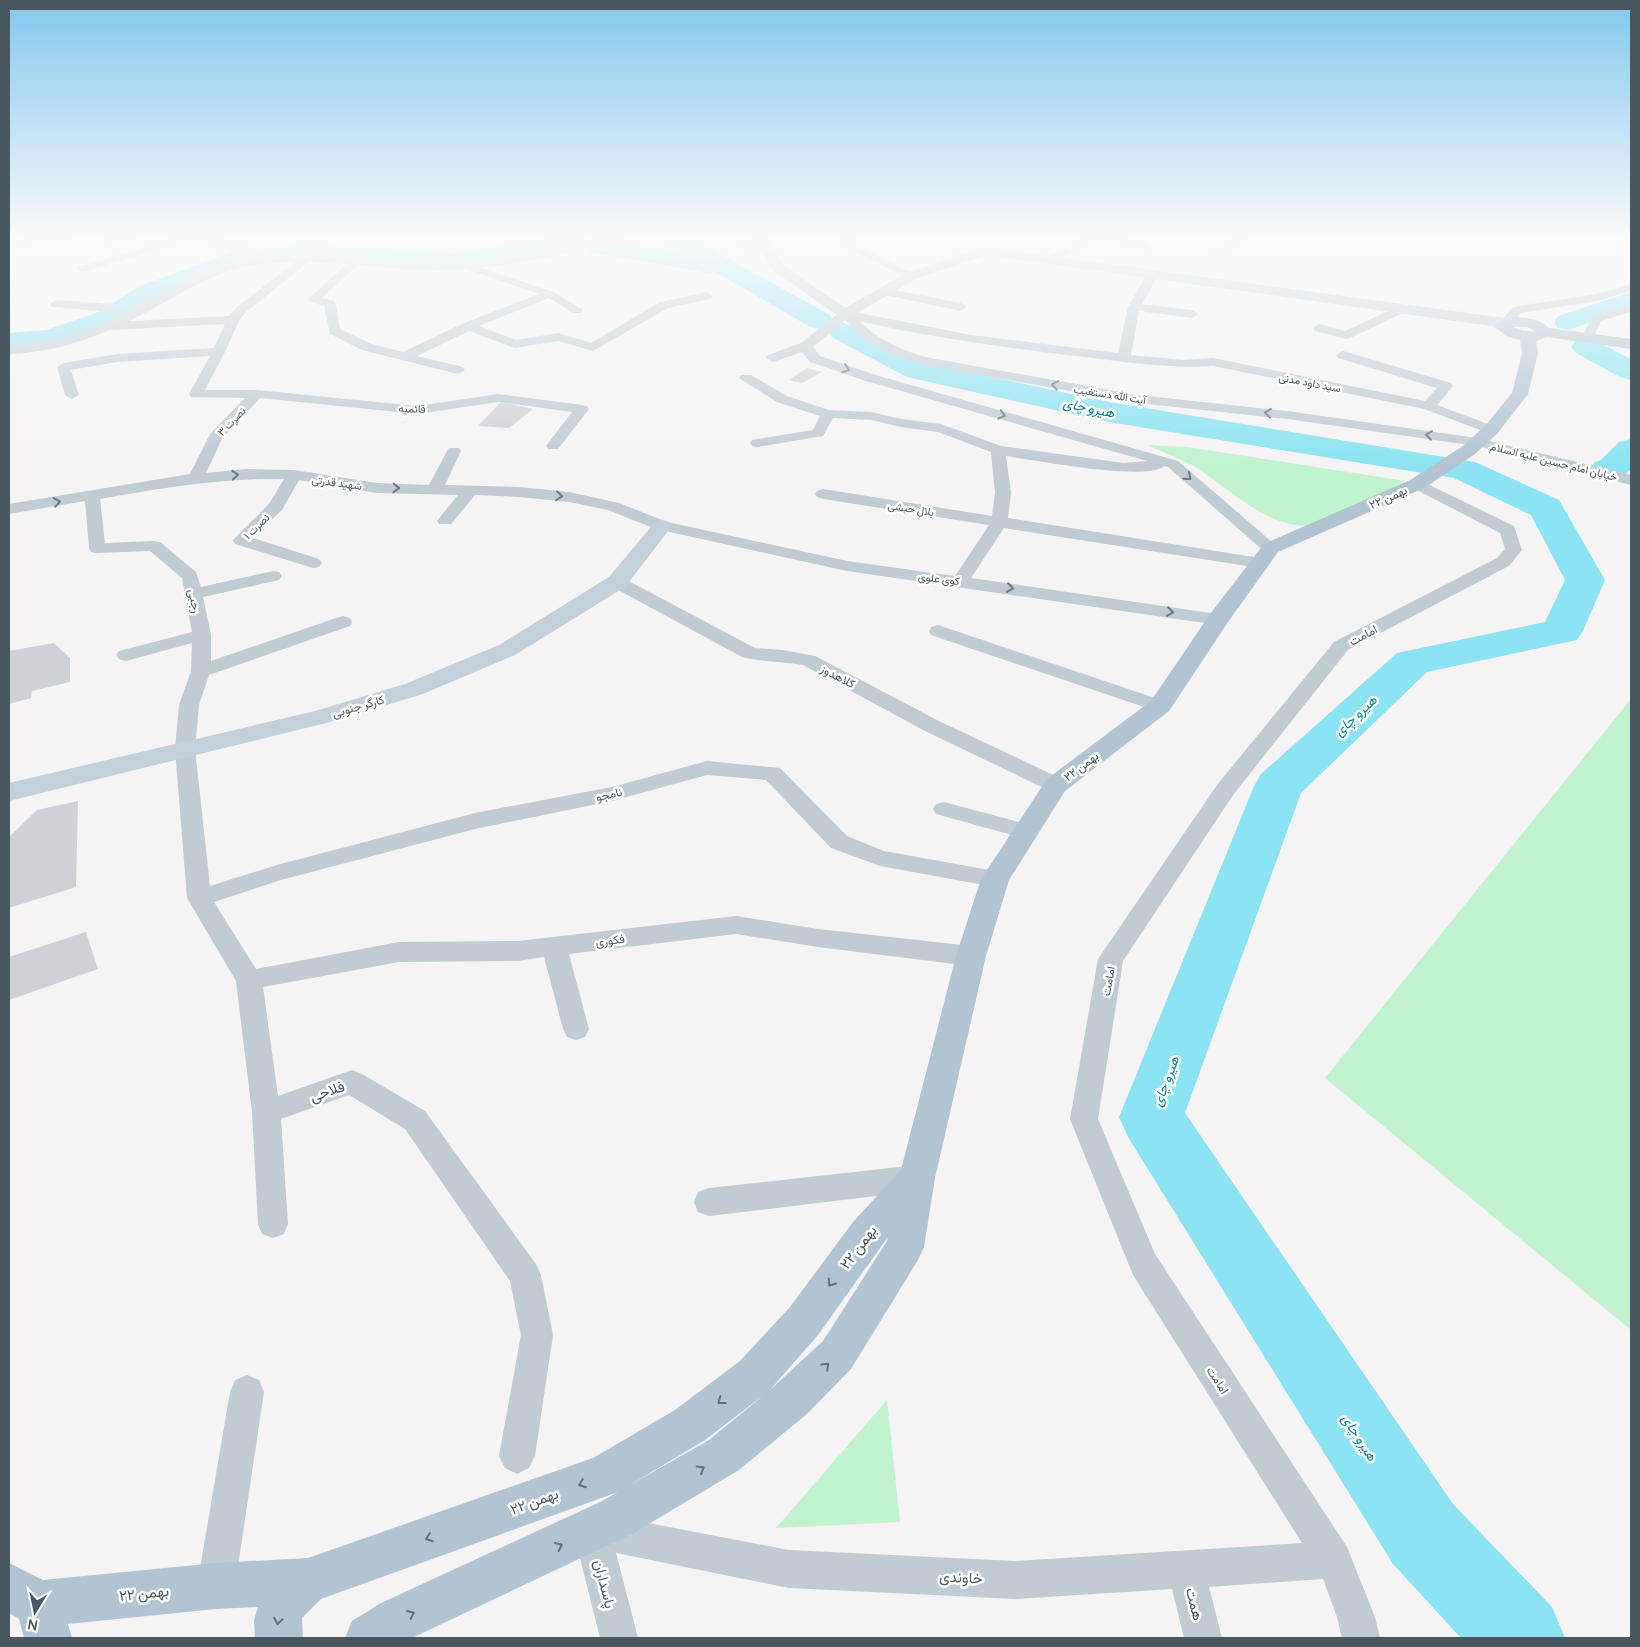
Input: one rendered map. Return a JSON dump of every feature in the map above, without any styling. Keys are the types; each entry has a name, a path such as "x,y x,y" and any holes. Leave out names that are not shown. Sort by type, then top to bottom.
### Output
{"main road":[{"path":"9,334 38,334 63,330 85,322 102,313"},
{"path":"9,349 39,347 72,340 112,326 136,313"},
{"name":"آیت الله دستغیب","path":"835,313 841,318"},
{"path":"1430,313 1505,323 1516,321 1528,330 1530,353 1520,394 1491,430 1473,446"},
{"path":"1528,330 1541,327 1544,332 1631,344"},
{"name":"۲۲ بهمن","path":"369,1638 398,1620 616,1518 724,1455 793,1398 837,1355 905,1247 917,1178 971,956 995,879 1056,785 1160,706 1218,619 1266,556 1417,484 1473,446"},
{"name":"کارگر جنوبی","path":"9,792 321,717 414,689 507,650 617,582 662,526"},
{"name":"۲۲ بهمن","path":"31,1609 216,1586 308,1581 604,1476 690,1425 755,1376 804,1321 866,1234 917,1178"},
{"path":"279,1638 276,1625 281,1608 295,1589 308,1581"}],"street":[{"path":"72,395 64,367 117,358 219,352 233,320 239,313"},
{"path":"331,313 334,331 367,348 458,370"},
{"path":"406,356 468,326 502,313"},
{"path":"468,326 516,344 558,337 593,347 651,313"},
{"path":"772,358 806,346 850,313"},
{"path":"1124,358 1133,313"},
{"path":"1183,313 1192,314"},
{"path":"1319,328 1346,336 1393,313"},
{"path":"1505,323 1514,313"},
{"path":"1528,330 1536,317 1552,313"},
{"path":"1588,338 1596,319 1621,313"},
{"name":"سید داود مدنی","path":"841,318 937,334 1124,358 1183,364 1213,362 1428,406 1491,430"},
{"name":"آیت الله دستغیب","path":"841,318 870,339 898,353 928,362 1138,399 1287,415 1473,446"},
{"path":"112,326 233,320"},
{"path":"806,346 809,354 815,359 870,378 1173,464 1266,556"},
{"name":"قائمیه","path":"219,352 196,394 257,394 418,410 498,398 582,409 553,446"},
{"path":"1343,355 1446,386 1428,406"},
{"path":"746,378 782,399 828,414 871,416 901,423 941,428 998,450 1123,468 1173,464"},
{"name":"نصرت ۳","path":"196,478 215,437 257,394"},
{"path":"758,443 818,433 828,414"},
{"name":"خیابان امام حسین علیه السلام","path":"1473,446 1631,480"},
{"path":"961,581 999,522 1003,493 998,450"},
{"path":"435,489 454,451"},
{"name":"شهید قدرتی","path":"9,509 196,478 246,474 294,476 377,488 471,490 569,497 613,506 662,526"},
{"name":"نصرت ۱","path":"294,476 276,507 240,540 313,563"},
{"name":"امامت","path":"1361,1638 1356,1617 1334,1560 1144,1264 1084,1120 1112,959 1225,790 1341,646 1503,562 1514,550 1508,530 1417,484"},
{"path":"446,521 471,490"},
{"name":"بلال حبشی","path":"824,494 999,522 1266,556"},
{"name":"رجبی","path":"92,496 98,548 154,546 190,576 202,635 201,671 189,705 185,749"},
{"name":"کوی علوی","path":"662,526 847,566 1218,619"},
{"path":"194,594 273,576"},
{"name":"کلاهدوز","path":"617,582 749,653 808,660 932,726 1056,785"},
{"path":"201,671 343,622"},
{"path":"938,631 1160,706"},
{"path":"126,655 202,635"},
{"path":"185,749 199,898 249,980 266,1112 273,1224"},
{"name":"نامجو","path":"199,898 277,873 475,821 612,794 707,768 772,774 839,842 880,858 995,879"},
{"path":"944,809 1026,831"},
{"name":"فکوری","path":"249,980 399,952 518,951 736,925 818,938 971,956"},
{"path":"554,947 576,1029"},
{"name":"فلاحی","path":"266,1112 352,1082 415,1120 524,1275 537,1335 517,1456"},
{"path":"709,1202 917,1178"},
{"path":"216,1586 247,1392"},
{"name":"خاوندی","path":"591,1530 789,1569 1015,1580 1334,1560"},
{"name":"پاسداران","path":"591,1530 619,1638"},
{"name":"همت","path":"1186,1569 1203,1638"}],"green space":[{"path":"1147,445 1188,447 1405,481 1355,510 1324,523 1306,526 1288,523 1255,509 1189,464"},
{"path":"1631,699 1631,1330 1325,1078"},
{"path":"887,1400 900,1522 776,1528"}],"building":[{"path":"807,368 822,372 802,383 789,380"},
{"path":"501,402 533,409 509,428 478,426"},
{"path":"54,643 70,658 70,682 32,691 31,698 9,704 9,651"},
{"path":"78,801 76,887 9,908 9,837 37,810"},
{"path":"86,932 98,969 9,1000 9,957"}],"waterway":[{"path":"9,342 50,338 106,319 116,313"},
{"name":"هیرو چای","path":"806,313 820,321"},
{"path":"1568,322 1594,313"},
{"name":"هیرو چای","path":"843,332 916,370 1109,412 1463,469 1546,508 1585,580 1562,631 1412,662 1279,786 1151,1117 1423,1534 1521,1638"},
{"path":"1586,347 1631,371"},
{"path":"1607,469 1613,468 1631,449"}]}
